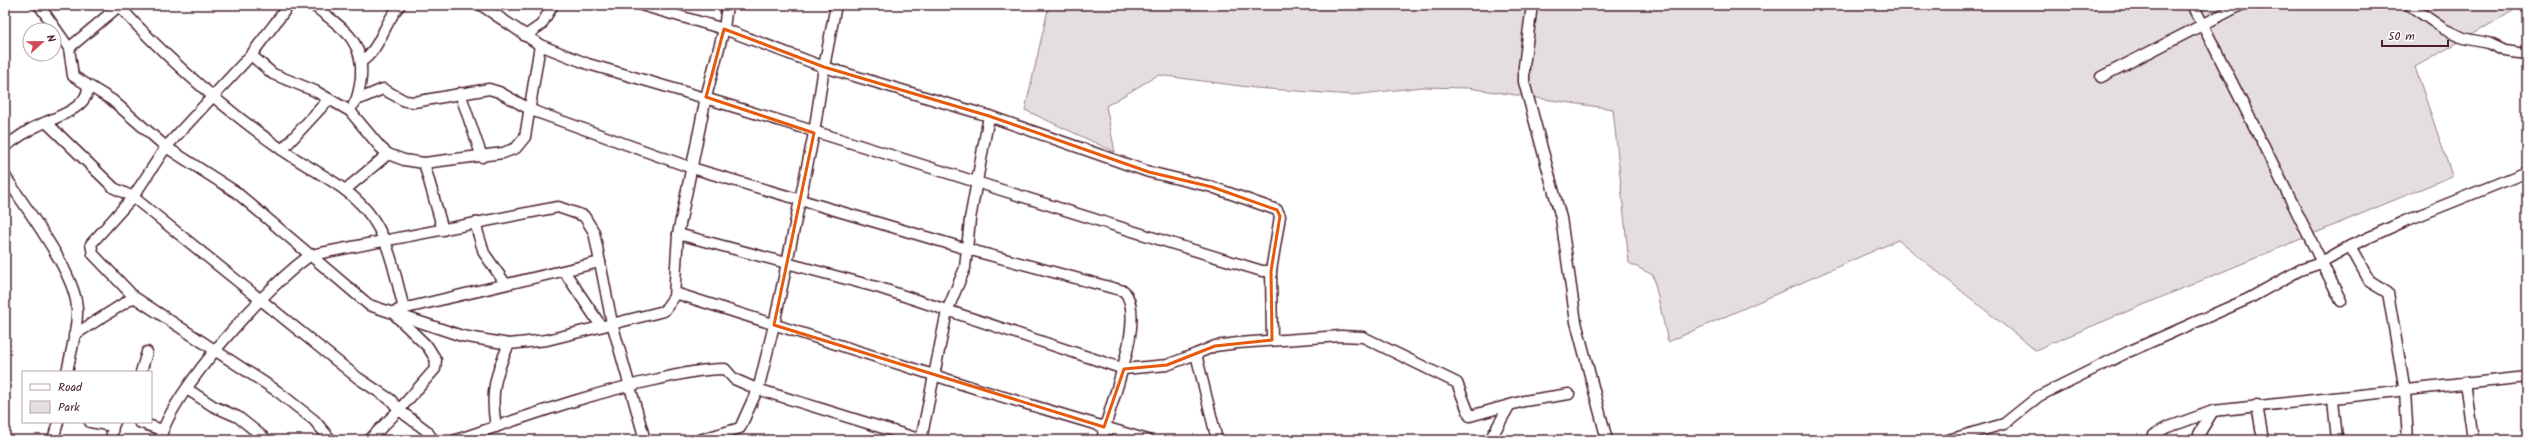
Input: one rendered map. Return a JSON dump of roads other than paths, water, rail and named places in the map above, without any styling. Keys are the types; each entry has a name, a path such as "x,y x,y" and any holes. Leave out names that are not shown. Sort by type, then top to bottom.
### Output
{"street":[{"path":"39,5 69,48 73,76 112,100 166,147 236,192 369,305 462,336 509,344 547,340 664,311 670,305 675,293 678,234 706,97 724,29 726,5"},
{"path":"69,48 119,5 212,98 282,150 345,190 367,211 386,241 404,309"},
{"path":"289,5 251,55 166,147 133,196 91,244 94,254 134,297 216,350 298,407 314,420 332,440"},
{"path":"313,5 352,37 362,61 357,100 350,111"},
{"path":"362,61 375,49 390,16 400,5"},
{"path":"481,5 540,45 588,64 706,97 814,133 978,180 1138,233 1262,271 1271,271"},
{"path":"525,36 541,25 553,5"},
{"path":"641,5 724,29 824,67 989,116 1150,172 1212,186 1277,210 1280,216 1271,271 1272,340"},
{"path":"699,440 740,428 757,389 774,325 814,133 824,67 836,5"},
{"path":"1532,5 1524,66 1524,82 1561,218 1576,322 1607,440"},
{"path":"2193,5 2341,301"},
{"path":"2101,77 2241,5"},
{"path":"2409,5 2444,29 2463,38 2488,43 2505,51 2527,54"},
{"path":"251,55 273,74 299,83 350,111 388,154 424,163 482,157 503,153 516,148 525,137 528,115 531,110 540,45"},
{"path":"5,146 37,126 47,123 68,112 86,98 88,86"},
{"path":"357,100 383,89 405,101 414,102 489,89 499,92 531,110 692,168 967,249 1124,291 1130,298 1132,309 1124,368 1104,427 1102,440"},
{"path":"460,93 482,157"},
{"path":"282,150 329,99"},
{"path":"456,440 631,385 708,369 725,369 734,379 757,389 922,440 936,375 947,311 965,268 970,219 989,116"},
{"path":"47,123 114,188 133,196 358,378 391,400 399,410 427,431 434,440"},
{"path":"345,190 388,154"},
{"path":"424,163 443,230"},
{"path":"1948,440 1960,438 2004,424 2039,396 2128,352 2248,300 2300,270 2321,262 2350,246 2405,221 2527,172"},
{"path":"5,176 62,266 74,290 78,311 67,371"},
{"path":"141,423 161,438 169,415 186,388 216,350 260,300 293,266 311,255 443,230 547,207 572,210 589,221 594,232 612,324 631,385 645,440"},
{"path":"475,223 484,253 506,283"},
{"path":"678,234 880,288 1124,368 1168,365 1215,346 1272,340 1364,337 1457,383 1470,416 1524,401 1568,394"},
{"path":"2350,246 2370,282 2388,293 2405,391 2408,440"},
{"path":"392,312 506,283 600,262"},
{"path":"564,271 601,326"},
{"path":"675,293 987,392 1148,440"},
{"path":"74,335 134,297"},
{"path":"369,440 399,410 435,369 436,360 428,347 392,312"},
{"path":"496,427 493,408 496,371 509,344"},
{"path":"141,371 147,352"},
{"path":"1196,354 1217,440"},
{"path":"2152,440 2154,435 2166,428 2212,411 2258,405 2334,399 2405,391 2465,382 2527,377"},
{"path":"2465,382 2473,440"},
{"path":"186,388 213,406 238,417 267,440"},
{"path":"2334,399 2337,440"},
{"path":"2258,405 2263,440"},
{"path":"1490,440 1509,406"},
{"path":"2202,440 2199,434 2212,411"},
{"path":"53,440 58,423"},
{"path":"102,423 114,424 111,440"}]}
